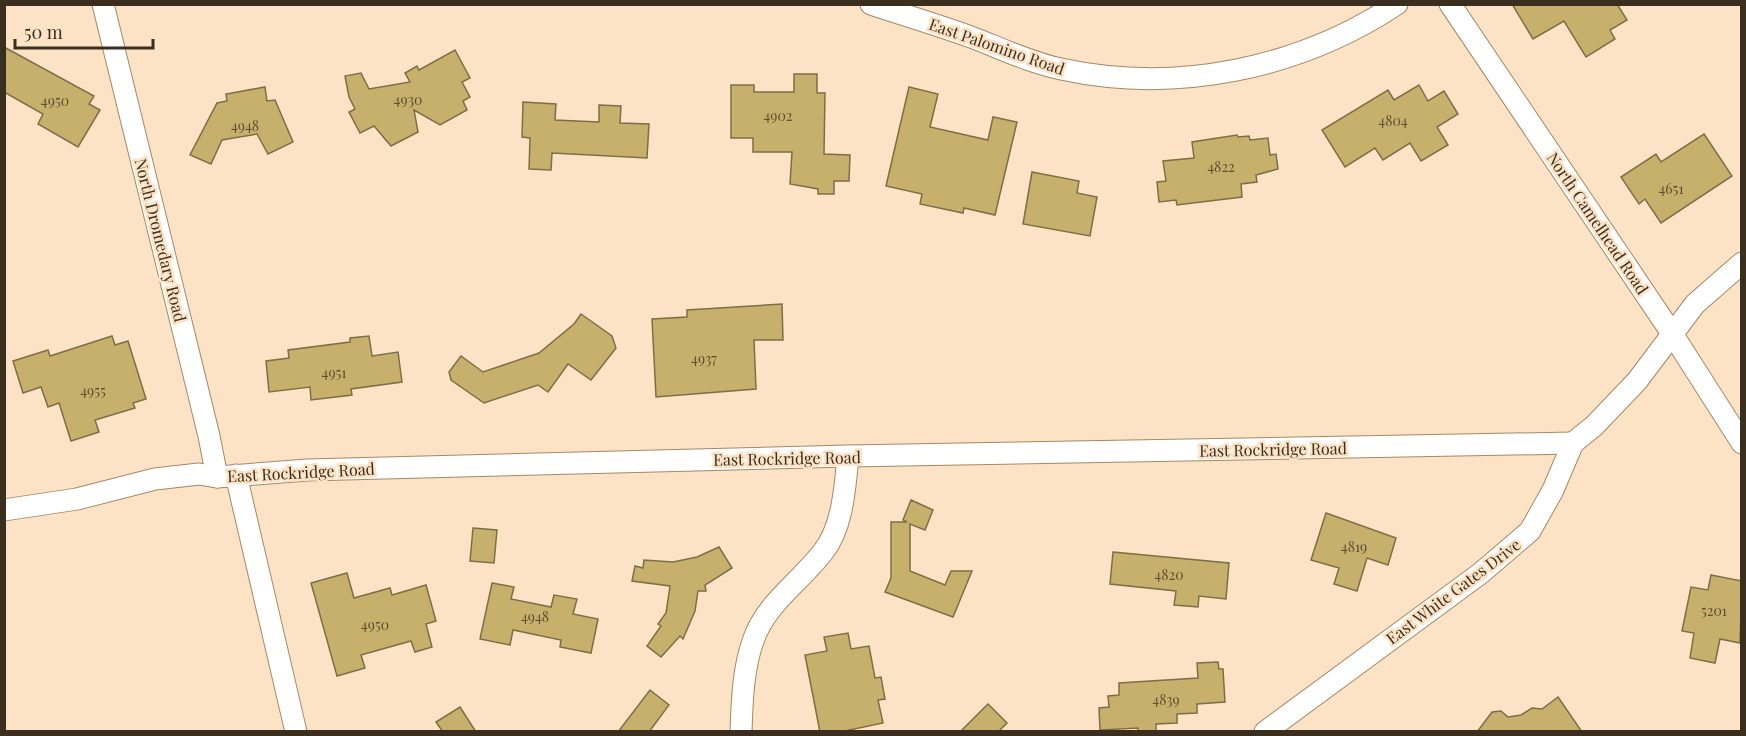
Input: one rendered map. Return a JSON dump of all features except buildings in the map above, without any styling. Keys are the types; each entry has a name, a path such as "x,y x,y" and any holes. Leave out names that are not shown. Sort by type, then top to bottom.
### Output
{"street":[{"name":"North Dromedary Road","path":"103,4 296,732"},
{"name":"East Palomino Road","path":"871,4 953,30 1059,69 1120,79 1181,79 1228,72 1324,46 1397,4"},
{"name":"North Camelhead Road","path":"1450,4 1673,335 1742,443"},
{"name":"East White Gates Drive","path":"1265,732 1481,573 1530,531 1553,490 1573,443 1594,426 1637,381 1695,304 1742,263"},
{"name":"East Rockridge Road","path":"4,510 77,499 155,479 199,474 227,476 307,470 848,456 1573,443"},
{"path":"741,732 742,702 753,640 766,614 824,552 836,530 848,456"}]}
